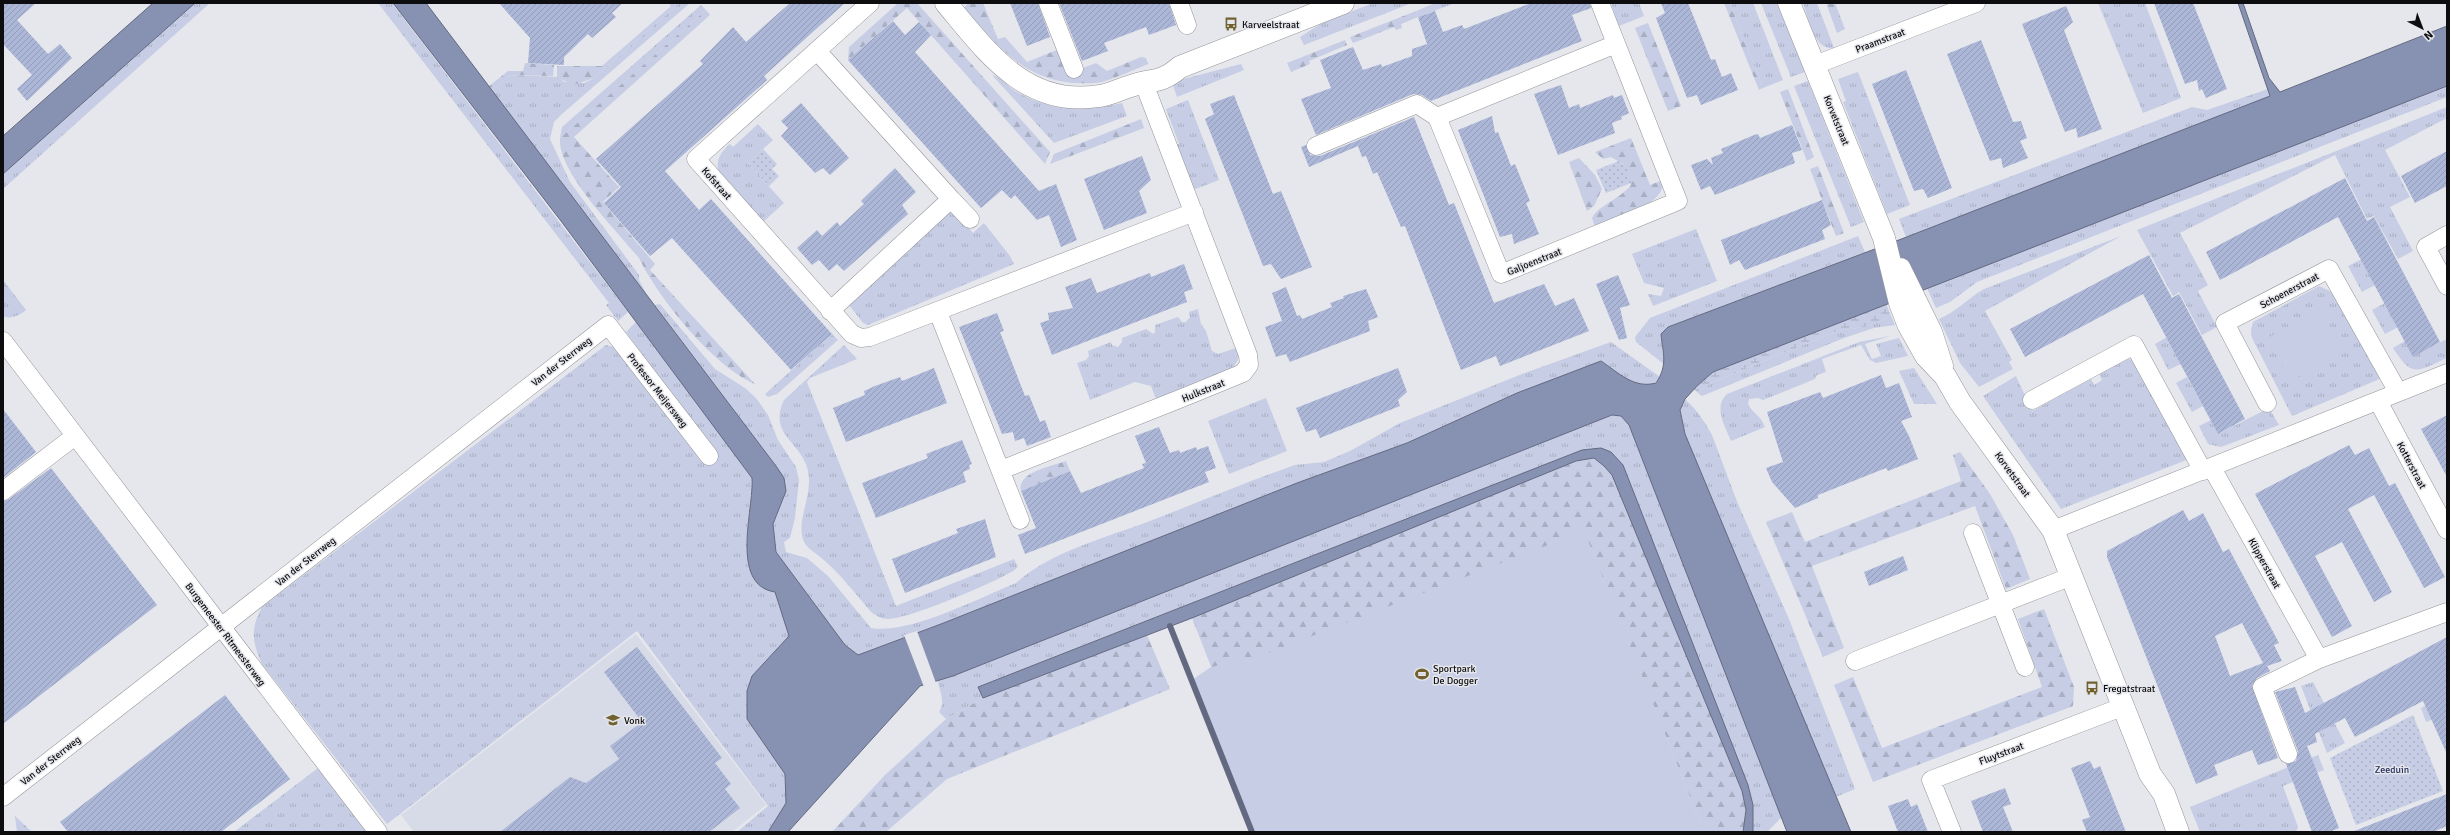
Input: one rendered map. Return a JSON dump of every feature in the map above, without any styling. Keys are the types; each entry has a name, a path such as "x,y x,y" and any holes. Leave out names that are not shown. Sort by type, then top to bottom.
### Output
{"street":[{"name":"Kofstraat","path":"870,3 696,159 852,334 861,338 870,336 938,312"},
{"path":"946,3 1004,69 1039,90 1068,97 1100,96 1143,81 1153,83 1169,76 1180,67 1343,3"},
{"path":"1048,3 1074,69"},
{"path":"1179,3 1187,25"},
{"name":"Galjoenstraat","path":"1438,117 1501,274 1678,201 1600,3"},
{"name":"Korvetstraat","path":"1789,3 1908,300 1931,332 1946,376 1960,402 2053,530 2122,707 2150,774 2164,794 2178,832"},
{"name":"Praamstraat","path":"1815,65 1943,9 1976,3"},
{"path":"1316,146 1417,104 1438,117 1616,44"},
{"path":"817,51 970,219"},
{"name":"Hulkstraat","path":"1001,470 1243,373 1250,365 1248,355 1143,81"},
{"path":"830,311 951,199"},
{"path":"1020,520 938,312 1194,212"},
{"path":"2447,235 2426,246 2447,286"},
{"name":"Schoenerstraat","path":"2267,403 2225,323 2329,269 2398,392"},
{"name":"Professor Meijersweg","path":"608,325 709,456"},
{"name":"Van der Sterrweg","path":"3,797 608,325"},
{"name":"Burgemeester Ritmeesterweg","path":"3,341 378,832"},
{"path":"2032,400 2134,345 2207,469"},
{"path":"2053,530 2447,373"},
{"name":"Kotterstraat","path":"2378,401 2447,530"},
{"path":"3,491 75,436"},
{"name":"Klipperstraat","path":"2207,469 2319,659"},
{"path":"1972,533 2025,667"},
{"path":"1855,661 2072,576"},
{"path":"2288,754 2262,687 2319,659 2447,612"},
{"name":"Fluytstraat","path":"1952,832 1932,780 2122,707"},
{"name":"Korvetstraat","path":"2150,774 2152,798 2164,832"}],"shaded area":[{"path":"153,3 195,3 3,174 3,136"},
{"path":"393,3 426,3 776,466 784,478 786,491 773,524 776,552 845,645 858,655 941,624 1297,483 1407,443 1517,393 1601,361 1627,379 1634,382 1641,384 1656,383 1662,371 1664,359 1661,334 1668,327 1904,238 2270,96 2238,3 2243,3 2269,78 2280,92 2447,26 2447,86 1713,372 1685,399 1680,410 1685,434 1851,832 1787,832 1629,425 1621,416 1612,415 953,676 920,686 788,832 768,832 786,803 785,774 747,719 747,691 752,676 789,636 775,592 761,586 752,576 748,561 747,544 752,478 561,221"},
{"path":"1601,448 1611,452 1623,465 1748,785 1753,805 1753,832 1743,832 1746,810 1742,791 1612,475 1594,458 1576,461 1192,618 983,698 978,687 1582,450"},
{"name":"Vonk","path":"636,634 766,805 732,832 414,832 401,815"}],"green space":[{"path":"195,3 210,3 3,189 3,174"},
{"path":"378,3 392,3 628,312 618,321 606,305 609,303"},
{"path":"670,3 677,3 676,6 594,78 573,85 557,77 557,66 602,66 670,7"},
{"path":"677,3 690,3 562,114 554,122 550,139 570,182 639,275 639,280 647,295 491,91 510,75 559,77 564,82 584,83 594,78 676,6"},
{"path":"898,3 917,3 1050,152 1045,164 907,8 848,60 849,47"},
{"path":"968,3 983,3 998,39 1005,37 1027,62 1059,49 1070,73 1096,63 1107,71 1141,57 1146,58 1148,64 1098,83 1072,83 1054,80 1038,74 1010,57 998,46 964,8"},
{"path":"1373,3 1412,3 1304,45 1300,37 1322,23"},
{"path":"1435,3 1455,3 1418,17 1416,11"},
{"path":"1611,3 1639,3 1644,16 1619,26"},
{"path":"1724,3 1730,3 1763,88 1759,90"},
{"path":"1730,3 1753,3 1783,80 1763,88"},
{"path":"1761,3 1777,3 1805,72 1791,77"},
{"path":"1803,3 1817,3 1834,48 1827,48 1817,39 1810,25"},
{"path":"1826,3 1835,3 1845,29 1837,33"},
{"path":"2098,3 2145,3 2181,98 2143,113"},
{"path":"701,5 706,10 560,138 562,127"},
{"path":"706,10 710,15 574,137 619,187 603,202 655,264 650,270 755,384 739,375 705,347 673,311 639,258 604,218 578,184 568,167 562,152 560,138"},
{"path":"1416,11 1418,17 1401,24 1402,28 1396,30 1394,27 1353,43 1350,37"},
{"path":"1648,23 1681,106 1668,111 1635,28"},
{"path":"1345,40 1347,45 1309,61 1310,64 1291,72 1287,63"},
{"path":"525,63 554,65 553,76 510,75 491,91 488,87 508,71 523,71"},
{"path":"1241,64 1244,70 1177,97 1172,82"},
{"path":"1858,72 1910,205 1887,214 1843,102 1846,101 1838,79"},
{"path":"992,75 1017,92 1042,103 1068,108 1095,108 1122,103 1127,116 1054,143"},
{"path":"1808,81 1864,222 1851,227 1794,86"},
{"path":"2447,86 2447,97 1977,282 1950,302 1936,308 1927,288"},
{"path":"1788,89 1814,157 1807,161 1780,92"},
{"path":"2268,89 2271,96 1906,237 1899,219 2192,107 2207,110"},
{"path":"1188,100 1219,180 1193,190 1175,145 1179,144 1166,109"},
{"path":"2447,107 2447,118 2385,150 2410,197 2390,207 2413,251 2398,259 2374,216 2367,219 2335,155 2180,233 2208,285 2198,291 2217,327 2202,335 2179,292 2173,296 2137,230"},
{"path":"1141,119 1144,128 1050,164 1054,154"},
{"path":"758,124 773,140 748,163 784,203 763,222 718,171 720,156 727,147 730,144 733,147"},
{"path":"1631,138 1650,185 1663,180 1662,189 1657,197 1638,210 1595,227 1592,218 1595,214 1627,190 1631,185 1623,164 1611,157 1603,159 1595,152"},
{"path":"763,149 777,164 772,169 779,176 769,186 748,163"},
{"path":"1579,158 1595,175 1602,189 1594,206 1587,211 1569,162"},
{"path":"1619,161 1627,169 1631,183 1606,193 1596,170"},
{"path":"1818,166 1844,233 1836,236 1810,169"},
{"path":"951,207 973,233 984,223 1010,256 1014,264 868,325 863,323 849,305"},
{"path":"1696,229 1717,281 1653,306 1648,294 1661,296 1664,288 1644,283 1632,254"},
{"path":"1858,236 1865,252 1668,327 1662,345 1665,365 1636,342 1635,337 1650,318"},
{"path":"2121,236 1985,311 2012,360 2009,362 2013,369 1979,387 1960,363 1939,319 1951,313 1984,289"},
{"path":"2362,259 2375,285 2362,292 2348,266"},
{"path":"3,280 26,310 21,314 9,317 3,316"},
{"path":"2319,286 2336,294 2382,378 2292,416 2252,338 2251,330 2253,322"},
{"path":"1886,303 1891,316 1870,326 1837,331 1711,383 1698,393 1694,389 1713,372"},
{"path":"2385,303 2398,327 2385,334 2372,310"},
{"path":"660,304 715,369 745,388 756,398 768,415 778,440 796,467 799,480 795,518 790,538 784,542 786,552 807,558 828,576 871,628 886,629 904,626 944,614 1016,583 1046,562 1080,546 1150,521 1295,465 1324,462 1350,451 1400,423 1522,374 1611,342 1660,377 1654,383 1647,385 1639,384 1630,381 1601,361 1517,393 1407,443 1297,483 941,624 858,655 845,645 776,552 773,524 786,491 784,478 655,305"},
{"path":"2321,308 2343,352 2290,381 2268,338"},
{"path":"1198,309 1201,324 1206,331 1212,351 1218,354 1239,347 1238,360 1233,368 1156,399 1151,386 1135,382 1090,400 1077,363 1086,360 1089,356 1088,351 1111,342 1112,345 1118,347 1122,342 1122,338 1146,329 1153,334 1155,332 1155,325 1178,317 1182,322 1186,322 1190,317 1189,312"},
{"path":"1891,316 1895,325 1874,328 1844,338 1702,396 1698,393 1711,383 1837,331 1870,326"},
{"path":"636,322 752,478 747,533 748,564 767,590 775,591 789,636 752,676 747,691 747,719 785,774 786,803 768,832 737,832 768,806 637,631 387,824 262,664 254,642 254,629 258,615 262,607 606,345 614,347 705,464 717,456 626,332"},
{"path":"832,334 838,340 777,394 768,397 765,394"},
{"path":"1890,336 1865,344 1872,359 1881,356 1876,344 1899,338 1908,356 1876,363 1870,360 1861,345 1822,359 1826,372 1817,375 1815,379 1763,400 1758,398 1749,399 1748,404 1761,419 1765,427 1731,441 1723,423 1721,411 1723,399 1727,394 1859,342"},
{"path":"2167,337 2181,364 2168,370 2155,344"},
{"path":"2447,339 2447,358 2422,369 2416,370 2406,364 2393,348 2405,341 2413,356"},
{"path":"844,345 857,359 810,378 807,382 896,606 1014,559 1018,567 1013,571 1003,577 932,607 899,617 886,619 871,612 840,576 806,544 801,531 809,486 809,477 803,458 782,429 780,411 784,400"},
{"path":"2128,359 2135,360 2189,459 2061,509 1983,396 2016,376 2032,411 2091,379 2094,385 2102,380 2099,374"},
{"path":"1914,368 1937,404 1914,404 1899,371"},
{"path":"2187,377 2203,406 2192,412 2176,383"},
{"path":"1266,398 1287,451 1229,474 1208,421"},
{"path":"1685,399 1700,416 1712,435 1738,504 1789,619 1855,789 1836,797 1685,434 1680,410"},
{"path":"2269,408 2279,425 2221,447 2208,444 2199,426 2211,420 2218,434"},
{"path":"1612,415 1621,416 1629,425 1782,817 1767,832 1753,832 1753,805 1748,785 1623,465 1609,452 1601,449 1582,450 979,686 983,698 946,719 939,712 942,700 938,680 953,676"},
{"path":"1960,452 1990,494 2013,535 2030,579 2006,589 1975,506 1812,566 1844,648 1823,657 1766,522 1792,512 1805,542 1961,481 1953,455"},
{"path":"1594,458 1612,475 1742,791 1746,810 1743,832 1704,832 1583,529 1548,545 1276,832 1192,618 1576,461"},
{"path":"1066,461 1070,471 1021,491 1021,484 1030,474"},
{"name":"Sportpark De Dogger","path":"1583,528 1704,832 1252,832 1192,680 1211,667 1258,657 1548,545"},
{"path":"2044,609 2074,687 2073,706 1873,782 1834,685 1853,677 1882,748 2042,687 2018,619"},
{"path":"1147,635 1170,689 947,779 886,832 832,832 885,775 946,719 983,698"},
{"path":"2313,682 2345,743 2327,753 2301,686"},
{"path":"2447,695 2447,714 2426,722 2421,708"},
{"name":"Zeeduin","path":"2413,715 2443,791 2356,825 2330,758"},
{"path":"2318,755 2324,770 2283,786 2298,827 2296,832 2200,832 2190,807"},
{"path":"318,768 367,832 234,832"},
{"path":"15,816 32,832 17,832"}],"pier":[{"path":"917,631 936,683 924,687 904,635"}],"building":[{"path":"3,3 36,3 17,20 48,54 60,44 72,58 27,101 17,89 32,75 3,44"},
{"path":"499,3 623,3 612,13 616,17 592,38 588,34 564,57 564,65 528,63 530,38"},
{"path":"790,3 845,3 764,76 767,80 665,171 699,210 711,199 832,334 791,370 672,238 650,256 604,203 621,187 596,159 703,64 700,61 733,27 746,42"},
{"path":"1010,3 1038,3 1050,37 1027,46"},
{"path":"1059,3 1169,3 1176,25 1149,35 1146,27 1104,43 1108,51 1082,61"},
{"path":"1531,3 1590,3 1591,8 1572,15 1582,41 1431,101 1422,95 1413,94 1316,135 1301,99 1331,88 1320,60 1353,47 1363,70 1381,64 1382,67 1412,56 1412,49 1427,44 1418,17 1435,11 1443,32 1462,25 1464,29"},
{"path":"1661,3 1688,3 1711,60 1715,59 1722,77 1731,73 1738,90 1701,105 1697,95 1687,98 1656,18 1665,13"},
{"path":"2154,3 2193,3 2227,89 2206,98 2202,89 2199,91 2197,80 2185,84"},
{"path":"2066,6 2073,22 2064,30 2102,129 2078,138 2076,128 2065,132 2022,24"},
{"path":"893,21 905,35 919,22 931,35 915,52 1039,191 1056,184 1077,240 1061,247 1049,215 1037,220 1015,195 1011,199 1002,190 981,208 848,60"},
{"path":"1981,40 2013,122 2021,121 2027,138 2020,141 2028,158 2003,168 2001,158 1990,161 1947,54"},
{"path":"1906,70 1952,188 1928,198 1923,189 1914,191 1872,84"},
{"path":"1561,85 1569,108 1579,104 1580,108 1613,95 1614,98 1622,95 1629,113 1621,117 1622,119 1612,123 1615,133 1558,155 1534,94"},
{"path":"1234,95 1273,194 1281,191 1312,267 1281,279 1271,264 1263,266 1205,119 1214,114 1210,104"},
{"path":"801,103 849,158 830,175 823,168 815,173 781,136 788,128 781,121"},
{"path":"1492,116 1495,133 1498,132 1511,166 1515,164 1530,201 1526,203 1539,234 1514,244 1512,234 1500,237 1458,130"},
{"path":"1414,117 1449,205 1454,203 1494,303 1544,284 1555,306 1574,298 1589,331 1500,366 1496,356 1461,370 1405,226 1401,227 1377,172 1373,174 1366,156 1362,157 1358,146 1309,167 1301,147 1306,145 1310,155 1320,156"},
{"path":"1792,125 1802,150 1792,153 1795,163 1715,195 1710,186 1701,190 1691,165 1707,159 1713,165 1711,158 1723,153 1721,149 1754,135 1758,134 1760,138"},
{"path":"2447,151 2447,186 2415,203 2401,176"},
{"path":"1142,156 1151,180 1139,191 1147,213 1104,230 1084,179"},
{"path":"895,168 916,192 902,205 908,214 844,271 837,264 829,271 819,260 812,265 797,248 817,230 822,236 837,222 840,226 864,204 861,201"},
{"path":"2345,178 2367,221 2374,217 2440,342 2413,357 2338,217 2220,280 2206,252"},
{"path":"1822,200 1831,225 1822,230 1825,239 1745,270 1739,260 1730,265 1721,240"},
{"path":"2149,255 2172,298 2179,294 2245,419 2218,434 2143,294 2025,357 2010,329"},
{"path":"1184,264 1193,289 1184,292 1187,302 1052,355 1040,323 1049,320 1048,313 1073,308 1065,287 1091,278 1097,293 1150,273 1151,277"},
{"path":"1618,275 1630,305 1620,308 1627,338 1619,340 1596,284"},
{"path":"1286,287 1297,316 1300,315 1302,319 1332,307 1330,303 1344,298 1343,296 1366,289 1378,317 1368,321 1370,331 1290,362 1286,354 1276,357 1265,327 1282,321 1272,293"},
{"path":"997,313 1004,331 1000,332 1025,396 1029,395 1040,422 1045,420 1051,437 1027,446 1024,438 1015,441 1013,432 1002,434 959,327"},
{"path":"934,368 947,403 846,442 833,408 865,395 864,391 875,386 900,377 902,381"},
{"path":"1398,368 1407,392 1398,400 1400,406 1320,438 1316,429 1306,432 1296,408"},
{"path":"1881,375 1886,388 1899,383 1912,417 1901,421 1918,459 1888,471 1886,468 1818,495 1818,498 1795,508 1772,482 1766,468 1783,462 1767,412 1820,392 1823,398"},
{"path":"3,409 36,452 3,478"},
{"path":"2447,415 2447,477 2421,429"},
{"path":"1159,427 1170,453 1179,450 1180,453 1196,447 1197,450 1208,446 1216,468 1205,472 1209,482 1025,554 1018,535 1036,528 1021,491 1070,471 1081,493 1144,468 1142,464 1146,463 1135,436"},
{"path":"962,440 972,464 969,465 970,469 963,472 966,482 876,518 862,483 928,458 926,454"},
{"path":"2349,445 2355,455 2369,448 2389,486 2395,483 2445,577 2424,588 2374,495 2348,509 2392,592 2374,602 2342,542 2315,556 2352,626 2332,637 2255,494"},
{"path":"51,468 157,605 3,724 3,501 9,499"},
{"path":"2183,510 2189,521 2203,513 2223,552 2229,549 2279,643 2274,645 2282,661 2267,666 2270,671 2257,678 2252,686 2278,758 2258,765 2252,750 2214,765 2218,775 2196,784 2107,557 2107,551","holes":["2242,623 2263,663 2230,676 2215,636"]},
{"path":"985,519 996,557 905,593 892,559 958,533 956,529"},
{"path":"1903,556 1908,570 1869,586 1864,572"},
{"path":"2447,637 2447,754 2423,701 2355,737 2345,718 2315,734 2317,742 2307,746 2339,828 2329,832 2312,832 2286,764 2296,761 2298,751 2275,692 2295,687 2305,713"},
{"path":"637,647 722,758 715,763 731,784 725,789 740,808 709,832 500,832 570,777 586,783 619,759 610,746 642,722 604,672"},
{"path":"225,695 290,779 221,832 68,832 60,822"},
{"path":"2090,761 2094,769 2100,766 2126,832 2087,832 2082,820 2090,817 2071,768"},
{"path":"2005,788 2011,804 2003,807 2013,832 1983,832 1971,801"},
{"path":"2447,794 2447,826 2433,832 2352,832"},
{"path":"1908,799 1911,807 1917,804 1928,832 1898,832 1888,806"}],"waterway":[{"path":"1170,626 1252,832"}],"place":[{"name":"Karveelstraat","path":"1231,24"},
{"name":"Sportpark De Dogger","path":"1422,674"},
{"name":"Fregatstraat","path":"2092,688"},
{"name":"Vonk","path":"613,720"}]}
